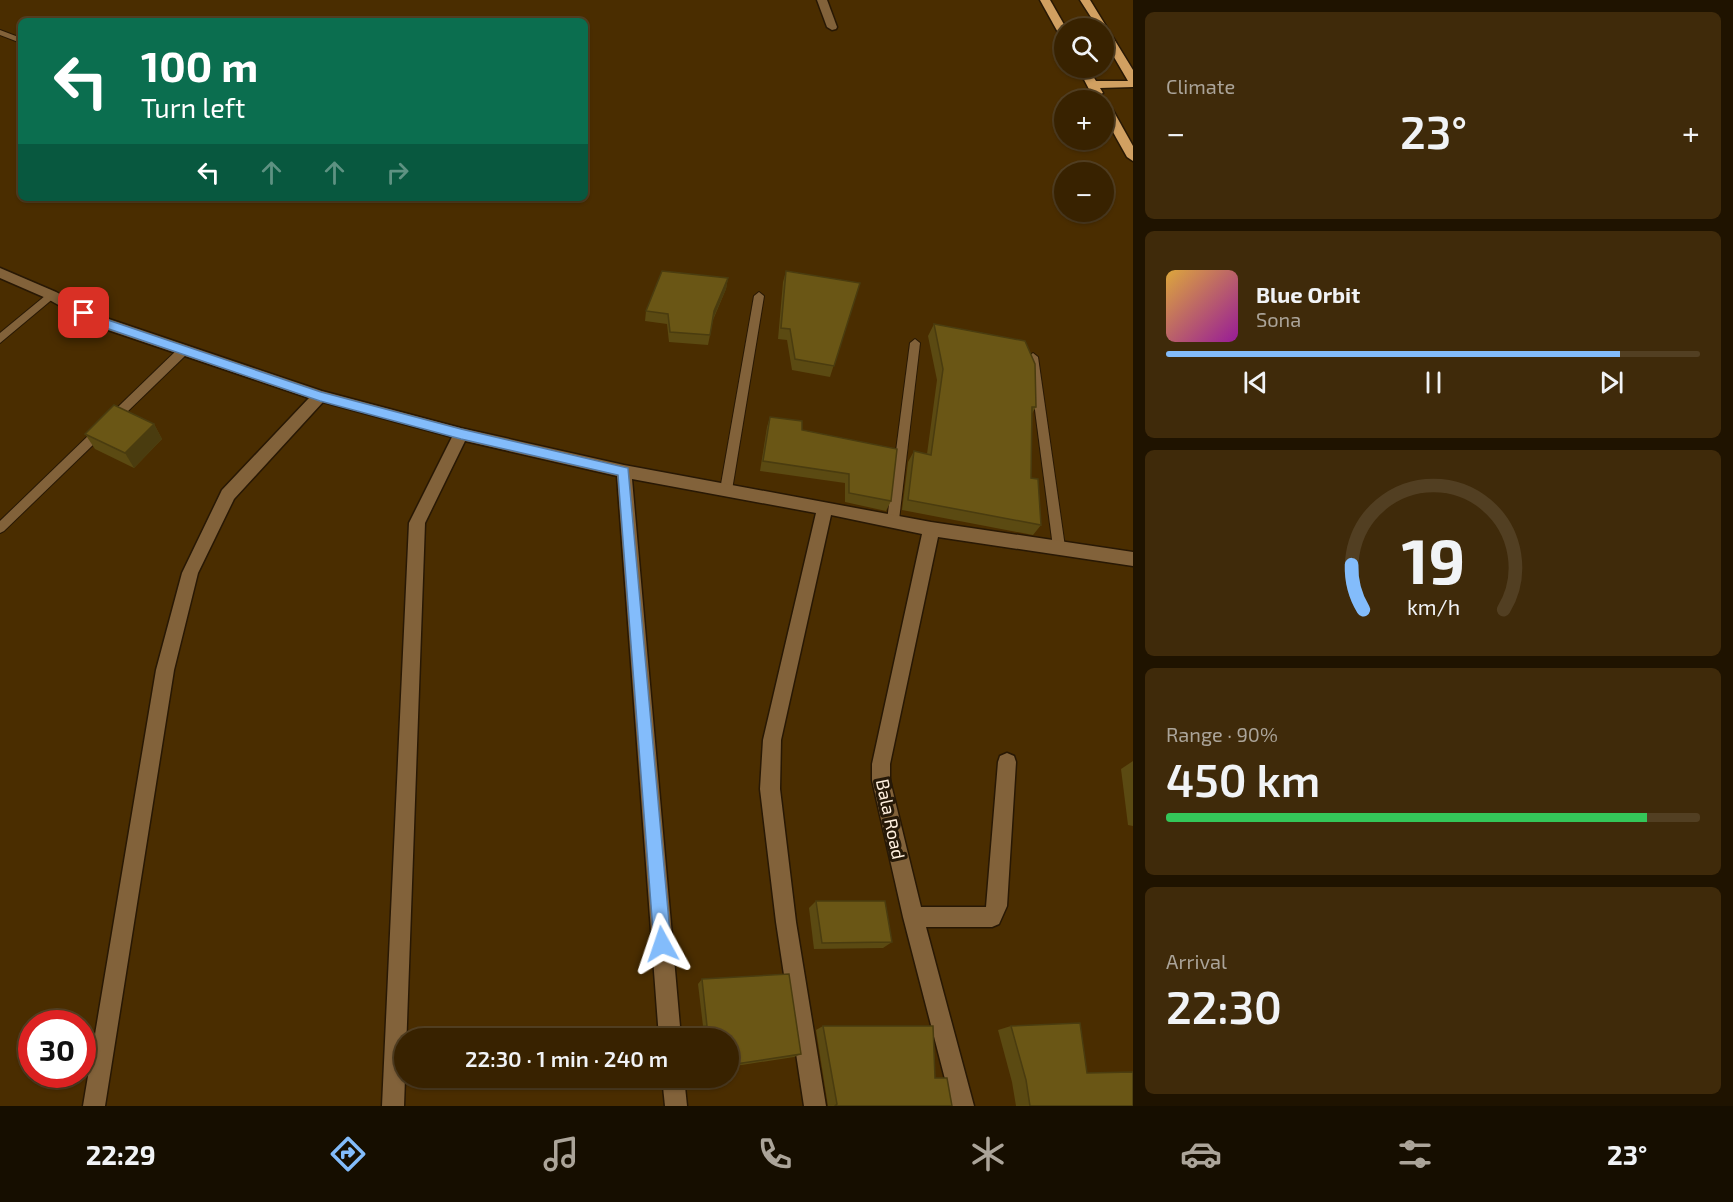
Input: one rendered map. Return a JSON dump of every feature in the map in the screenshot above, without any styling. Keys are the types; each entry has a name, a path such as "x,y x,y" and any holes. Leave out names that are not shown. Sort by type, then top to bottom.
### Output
{"highway":[{"path":"1045,0 1055,18"},
{"path":"1085,0 1096,18"},
{"path":"1114,48 1133,79"},
{"path":"1089,78 1096,90"},
{"path":"1093,85 1133,84"},
{"path":"1114,123 1133,157"}],"street":[{"path":"822,0 831,27"},
{"path":"0,273 51,295 101,322 320,396 461,434 624,471 931,529 1133,559"},
{"path":"94,1106 165,670 190,573 228,495 320,396"},
{"path":"393,1106 417,522 461,434"},
{"path":"624,471 669,1028"},
{"path":"815,1106 786,922 770,789 772,740 825,508"},
{"name":"Bala Road","path":"931,529 881,764 881,780 913,917 963,1106"},
{"path":"913,917 992,917 998,906 1007,762"},
{"path":"674,1088 676,1106"}],"lane":[{"path":"0,32 18,40"},
{"path":"0,339 51,295"},
{"path":"726,490 759,296"},
{"path":"893,520 915,343"},
{"path":"0,528 184,350"},
{"path":"1033,357 1059,548"}],"building":[{"path":"662,271 728,278 714,311 710,335 670,332 668,314 646,311"},
{"path":"786,271 860,283 834,366 795,359 790,329 781,328"},
{"path":"934,324 1025,341 1035,364 1036,407 1032,407 1031,478 1038,479 1041,525 908,500 914,451 931,455 943,369"},
{"path":"114,405 154,424 125,453 85,434"},
{"path":"770,417 802,421 802,430 897,449 891,501 849,493 849,474 763,461"},
{"path":"816,901 885,901 892,942 822,943"},
{"path":"789,974 801,1054 739,1063 739,1028 696,1028 707,1026 702,979"},
{"path":"1080,1023 1087,1073 1133,1072 1133,1106 1030,1106 1026,1080 1011,1026"},
{"path":"823,1026 933,1026 935,1078 947,1078 952,1106 835,1106 837,1104"}],"route":[{"path":"84,313 101,322 320,396 461,434 624,471 662,944"}]}
